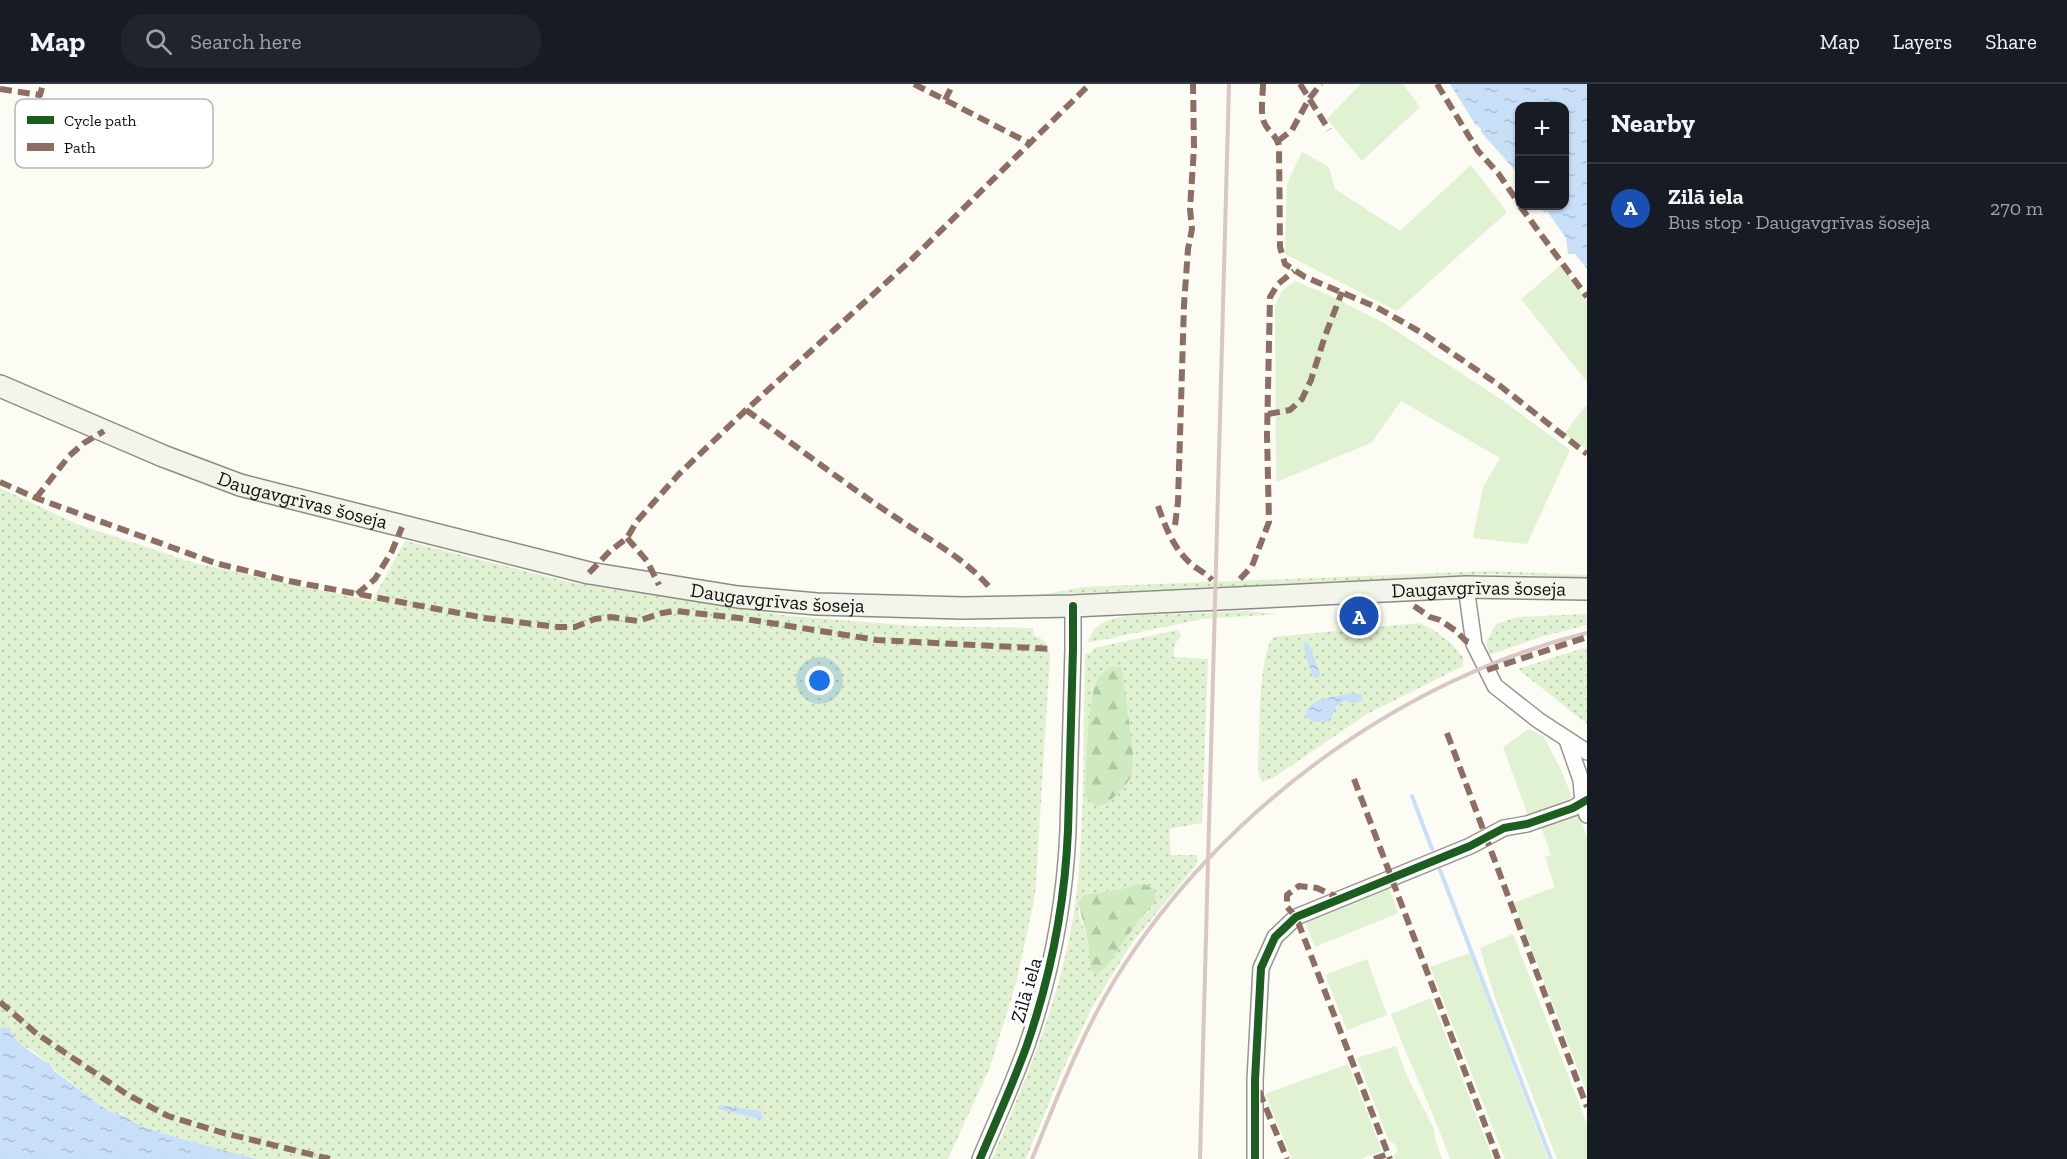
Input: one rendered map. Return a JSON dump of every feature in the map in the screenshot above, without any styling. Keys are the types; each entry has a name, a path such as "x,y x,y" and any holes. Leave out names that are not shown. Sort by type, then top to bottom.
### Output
{"main road":[{"name":"Daugavgrīvas šoseja","path":"0,387 164,456 240,484 589,573 728,596 817,604 952,608 1073,606 1466,588 1587,589"}],"street":[{"path":"1466,588 1474,644 1495,686 1538,720 1587,752"},
{"name":"Zilā iela","path":"980,1159 1029,1037 1046,986 1059,926 1067,860 1073,606"},
{"path":"1255,1159 1255,1080 1261,968 1275,937 1296,917 1470,846 1504,828 1527,825 1586,806 1581,780 1567,740"}],"green space":[{"path":"1361,84 1403,84 1420,107 1362,161 1327,119"},
{"path":"1302,152 1329,167 1335,189 1400,231 1471,165 1507,212 1397,311 1285,254 1287,184"},
{"path":"1561,265 1587,301 1587,382 1521,299"},
{"path":"1295,281 1384,323 1499,398 1570,450 1527,544 1473,538 1483,487 1500,458 1401,401 1371,443 1276,482 1275,306 1282,291"},
{"path":"1587,404 1587,449 1564,434"},
{"path":"0,488 79,525 198,564 372,601 405,541 573,583 790,616 916,626 1033,628 1033,635 1045,642 1050,656 1035,896 1016,983 990,1067 948,1159 258,1159 200,1145 133,1123 122,1113 111,1113 53,1069 51,1064 46,1063 35,1052 19,1044 0,1028"},
{"path":"1491,571 1587,575 1587,578 1492,574 1041,595 1084,587"},
{"path":"1248,611 1278,614 1203,619 1087,643 1098,626 1120,617"},
{"path":"1586,614 1587,625 1544,636 1489,655 1486,642 1496,624 1517,617"},
{"path":"1420,623 1438,633 1454,646 1463,657 1463,666 1367,714 1273,778 1262,782 1258,772 1260,701 1264,664 1273,637"},
{"path":"1178,630 1181,635 1175,644 1173,657 1208,659 1202,823 1169,829 1171,855 1198,855 1196,865 1132,943 1091,1009 1026,1159 992,1159 1034,1058 1066,953 1078,881 1082,824 1085,654 1091,653 1094,648","holes":["1120,667 1128,724 1085,797 1095,687 1103,671","1142,883 1148,912 1091,970 1088,942 1078,911 1084,895"]},
{"path":"1587,647 1587,724 1518,669"},
{"path":"1111,667 1121,667 1133,754 1132,776 1121,791 1106,804 1095,806 1085,797 1090,714 1098,678"},
{"path":"1529,729 1544,737 1572,797 1529,818 1503,747"},
{"path":"1578,812 1587,837 1587,1093 1514,903 1555,887 1545,857 1551,855 1541,827"},
{"path":"1142,883 1154,889 1156,900 1106,967 1096,974 1091,971 1088,942 1078,902 1084,895"},
{"path":"1388,885 1398,913 1315,947 1306,925 1307,917"},
{"path":"1513,934 1587,1124 1587,1159 1557,1159 1495,998 1480,948"},
{"path":"1470,953 1548,1159 1505,1159 1430,967"},
{"path":"1367,959 1387,1015 1347,1030 1325,975"},
{"path":"1431,998 1493,1159 1450,1159 1391,1014"},
{"path":"1396,1046 1406,1074 1434,1129 1442,1159 1394,1159 1393,1156 1398,1151 1395,1144 1389,1141 1357,1058"},
{"path":"1348,1064 1382,1151 1360,1159 1292,1159 1265,1094"}],"water":[{"path":"1450,84 1587,84 1587,269 1575,254 1568,254 1566,238 1547,211 1545,213 1542,210 1569,210 1569,102 1515,102 1515,170 1475,124"},
{"path":"1308,642 1320,673 1318,678 1313,675 1308,662 1303,643"},
{"path":"1349,693 1361,694 1363,700 1349,703 1345,700 1337,706 1329,722 1315,722 1305,717 1317,701"},
{"path":"0,1028 10,1029 20,1044 46,1063 50,1063 53,1070 111,1113 119,1114 139,1125 158,1131 258,1159 0,1159"},
{"path":"718,1105 761,1111 763,1120 718,1109"}],"waterway":[{"path":"1412,796 1432,849"},
{"path":"1440,870 1551,1159"}],"railway":[{"path":"1200,1159 1229,84"},
{"path":"1032,1159 1081,1044 1116,978 1158,918 1206,861 1260,809 1319,761 1382,719 1448,683 1517,654 1587,633"}],"marked path":[{"path":"0,89 40,95 43,84"},
{"path":"914,84 1029,143"},
{"path":"945,100 953,84"},
{"path":"589,573 610,551 627,538 637,521 679,474 911,260 1090,84"},
{"path":"1175,525 1178,502 1184,305 1188,249 1192,229 1190,209 1194,148 1193,84"},
{"path":"1263,84 1263,118 1279,146 1280,247 1285,264 1305,277 1376,307 1424,334 1499,385 1587,454"},
{"path":"1300,84 1329,130"},
{"path":"1278,141 1292,130 1309,99 1321,84"},
{"path":"1437,84 1478,151 1498,173 1515,198"},
{"path":"1523,210 1587,297"},
{"path":"1240,579 1252,566 1269,522 1267,435 1270,297 1278,284 1294,271"},
{"path":"1268,414 1290,410 1302,399 1342,292"},
{"path":"746,410 855,490 957,557 991,589"},
{"path":"36,498 69,456 84,443 104,431"},
{"path":"0,482 36,498 215,563 289,581 485,618 575,627 595,619 610,617 638,621 675,611 739,618 877,640 1053,649"},
{"path":"1158,506 1178,550 1212,580"},
{"path":"357,594 375,579 392,551 402,527"},
{"path":"627,538 647,561 659,585"},
{"path":"1414,606 1430,617 1440,620 1466,641 1474,644"},
{"path":"1487,670 1587,637"},
{"path":"1447,733 1587,1107"},
{"path":"1354,779 1498,1159"},
{"path":"1341,899 1317,888 1299,886 1287,895 1287,907 1296,917 1390,1159"},
{"path":"0,1002 37,1034 128,1095 168,1116 220,1132 330,1159"},
{"path":"1259,1091 1287,1159"},
{"path":"1374,1159 1388,1154"}],"cycle path":[{"path":"980,1159 1016,1074 1036,1019 1050,966 1060,912 1068,830 1073,606"},
{"path":"1255,1159 1255,1080 1261,968 1275,937 1296,917 1470,846 1504,828 1527,824 1573,808 1587,800"}],"place":[{"name":"Zilā iela","path":"1359,616"}]}
